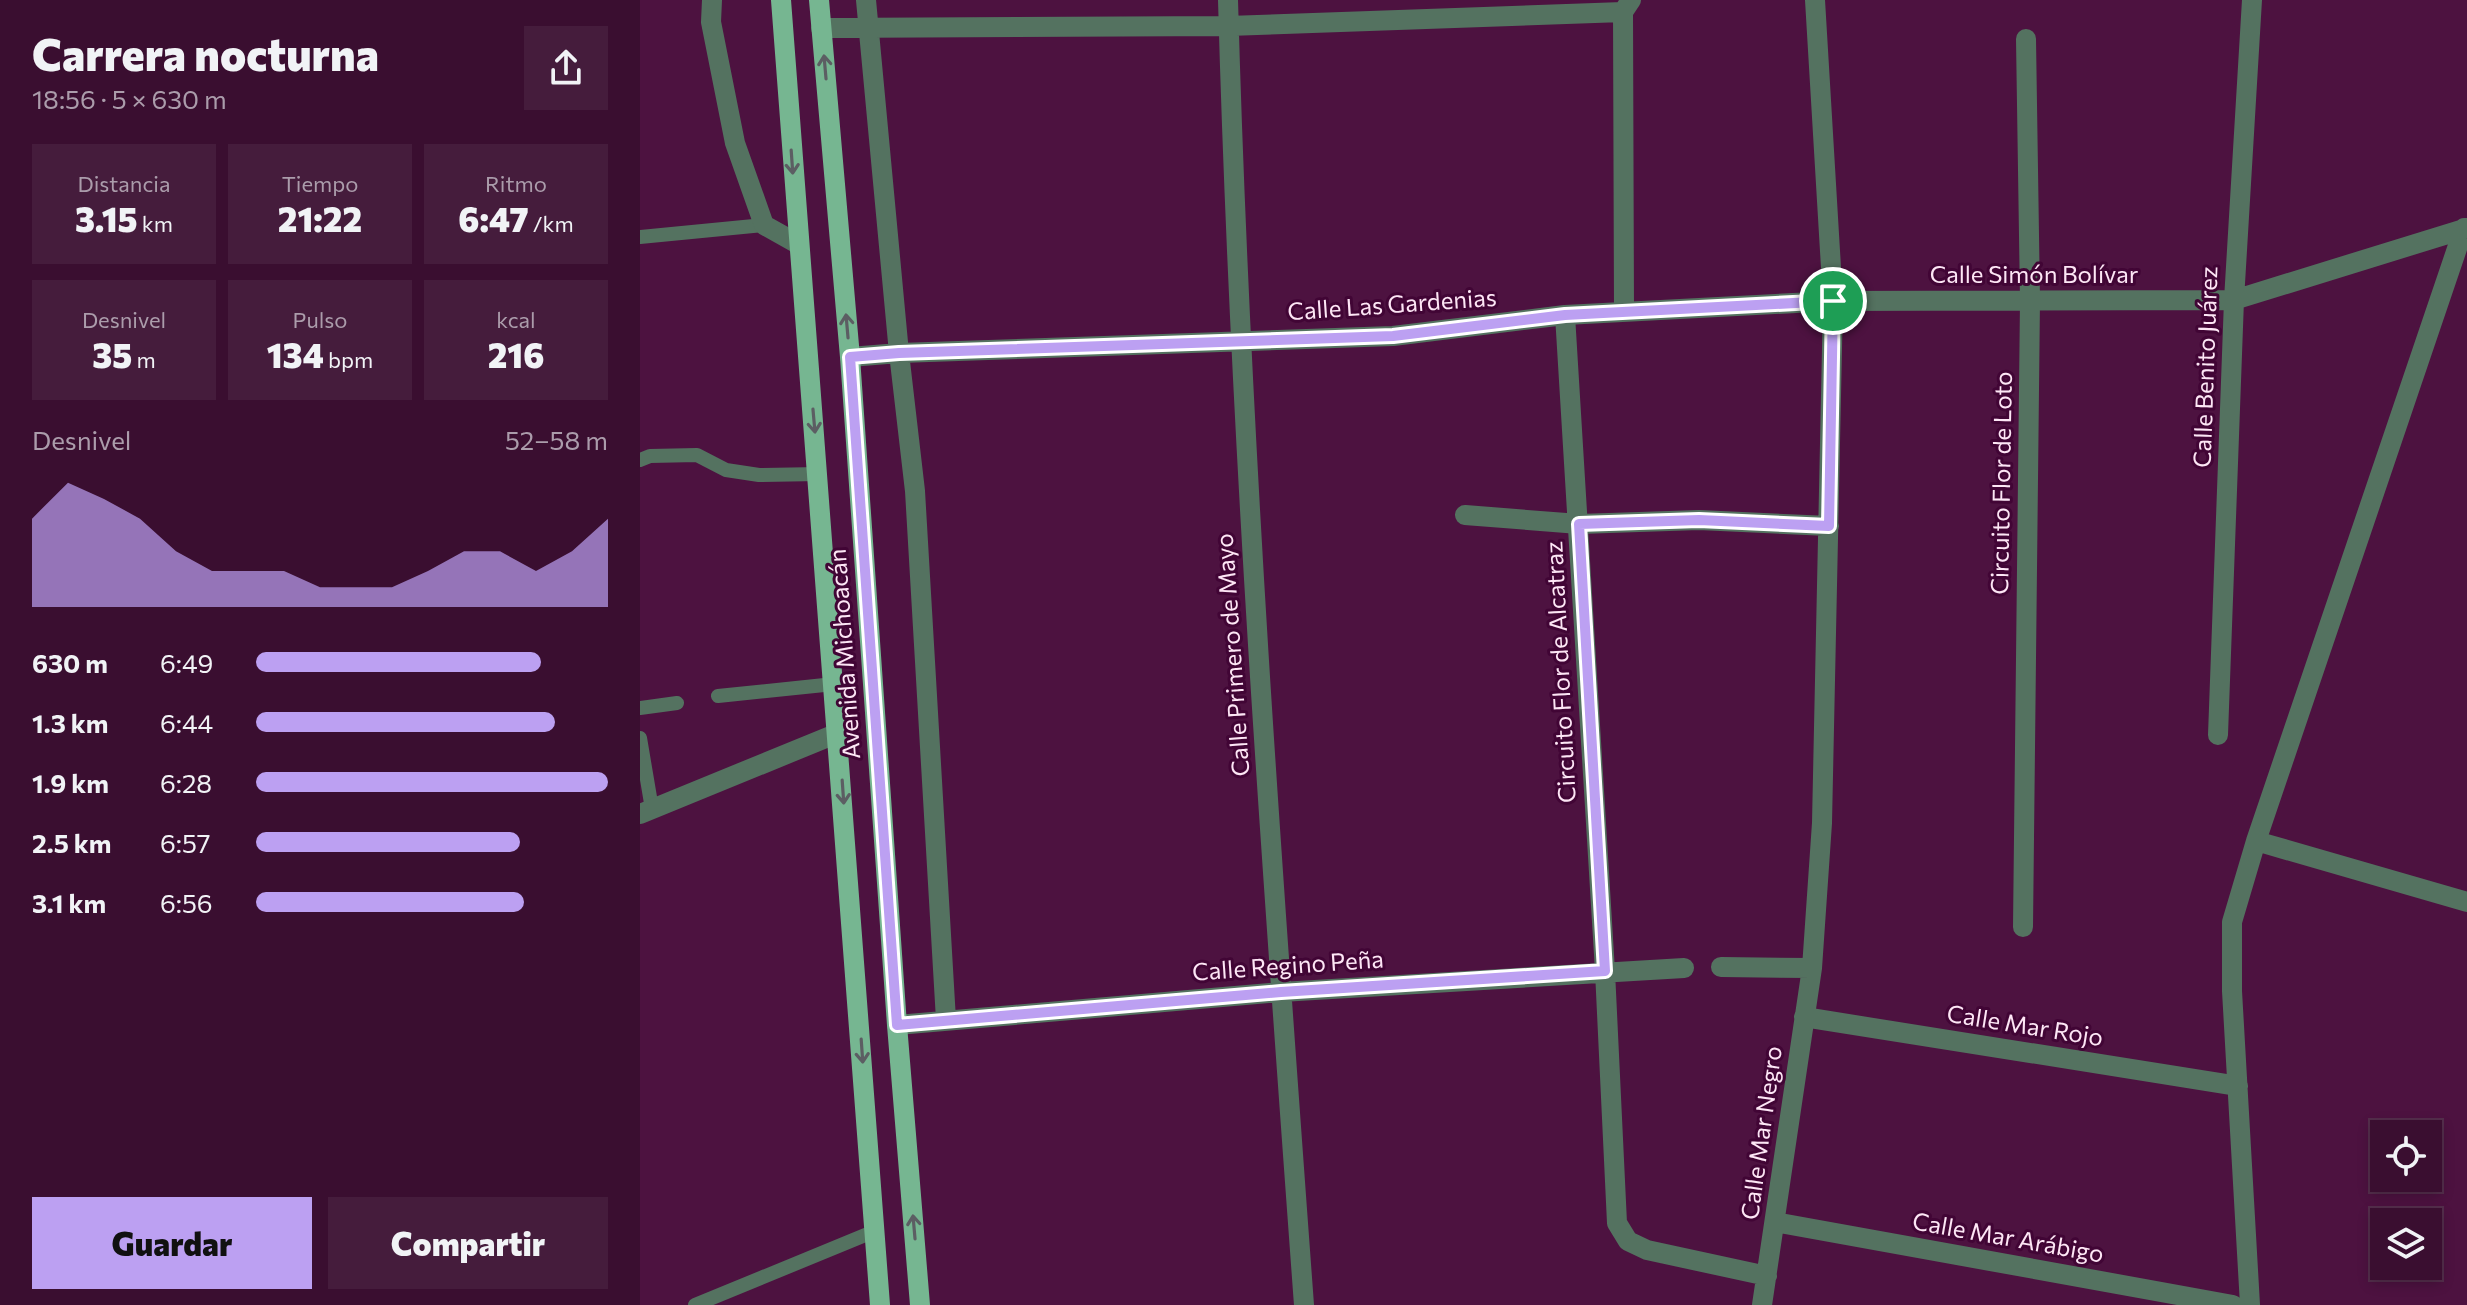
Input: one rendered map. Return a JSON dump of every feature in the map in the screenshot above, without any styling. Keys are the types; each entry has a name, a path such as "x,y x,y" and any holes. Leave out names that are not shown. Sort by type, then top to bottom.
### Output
{"main road":[{"name":"Avenida Michoacán","path":"781,0 880,1305"},
{"name":"Avenida Michoacán","path":"819,0 850,357 920,1305"}],"street":[{"path":"712,0 711,22 735,143 764,225 798,244"},
{"path":"866,0 915,491 946,1020"},
{"name":"Calle Primero de Mayo","path":"1228,0 1239,341 1304,1305"},
{"path":"1721,967 1812,968 1822,823 1833,301 1815,0"},
{"name":"Calle Benito Juárez","path":"2218,735 2234,300 2252,0"},
{"path":"821,28 1228,26 1627,6 1624,311"},
{"name":"Circuito Flor de Loto","path":"2023,927 2030,300 2026,39"},
{"path":"2250,1305 2232,991 2232,922 2256,841 2465,228"},
{"name":"Calle Simón Bolívar","path":"1624,311 1833,301 2234,300 2465,228"},
{"name":"Calle Las Gardenias","path":"850,357 1393,336 1624,311"},
{"path":"1465,515 1579,524 1565,315"},
{"name":"Circuito Flor de Alcatraz","path":"1767,1276 1647,1250 1628,1241 1617,1223 1579,524 1699,520 1829,526"},
{"path":"646,811 838,733"},
{"path":"2256,841 2467,900"},
{"name":"Calle Regino Peña","path":"897,1025 1281,992 1684,968"},
{"name":"Calle Mar Negro","path":"1762,1305 1812,968"},
{"name":"Calle Mar Rojo","path":"1804,1017 2238,1086"},
{"name":"Calle Mar Arábigo","path":"1775,1222 2233,1305"}],"lane":[{"path":"640,237 764,225"},
{"path":"640,460 650,456 697,455 726,470 759,475 819,474"},
{"path":"718,696 834,684"},
{"path":"640,708 677,703"},
{"path":"640,738 646,811"},
{"path":"695,1305 875,1231"}],"route":[{"path":"1833,301 1829,526 1699,520 1579,524 1605,971 1281,992 897,1025 850,357 1393,336 1565,315 1833,301"}]}
